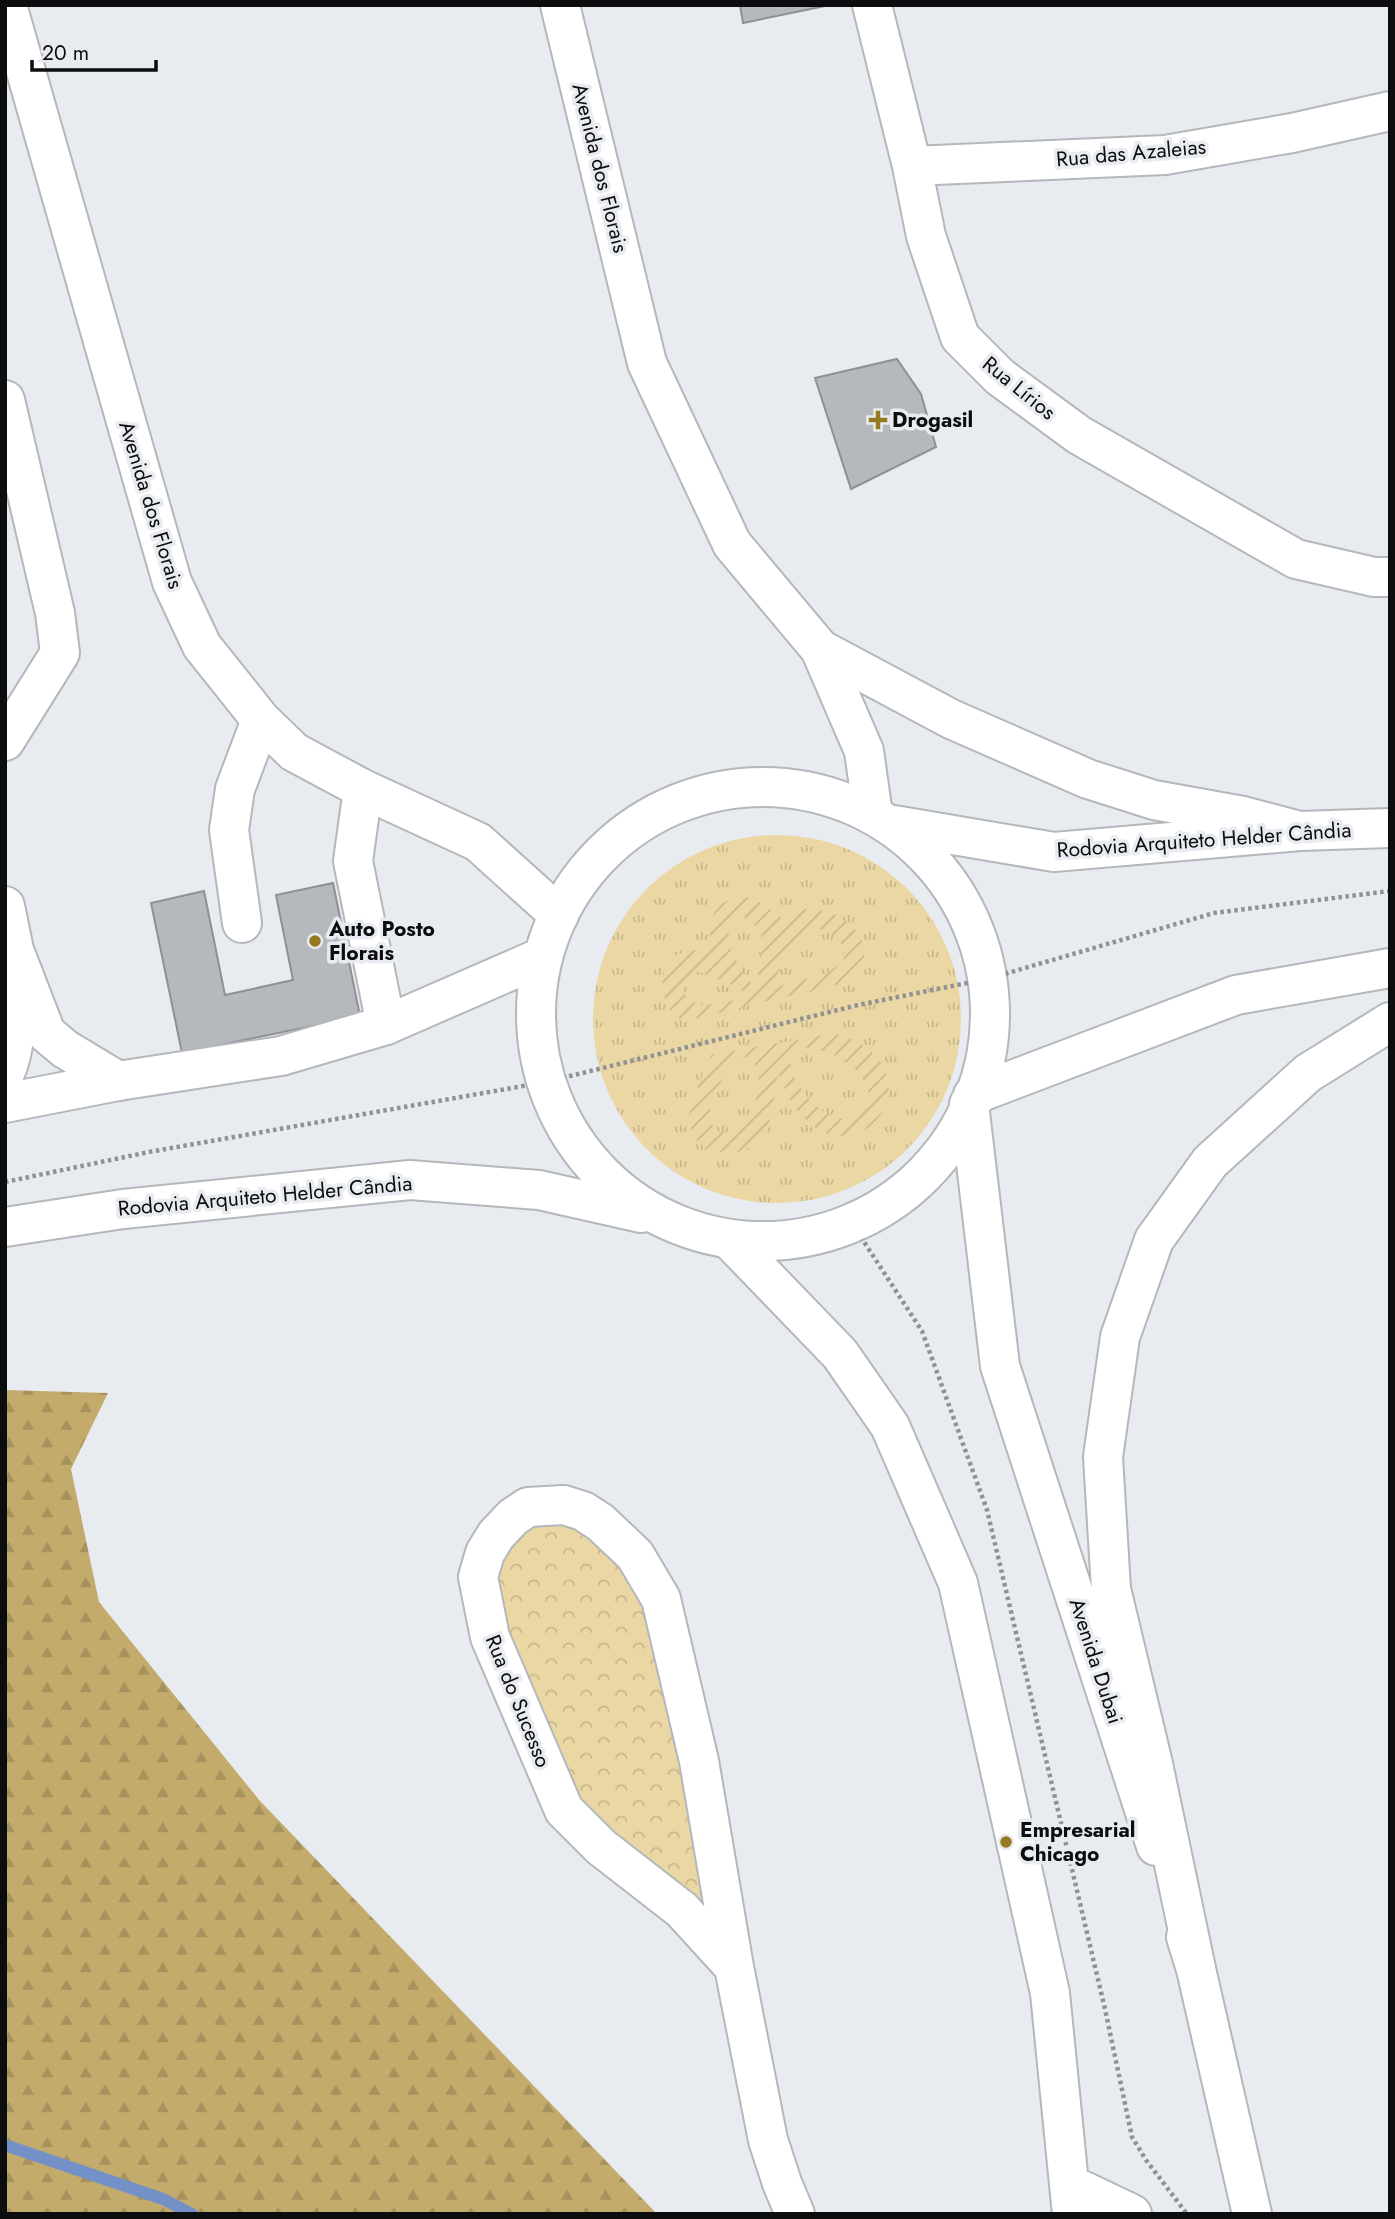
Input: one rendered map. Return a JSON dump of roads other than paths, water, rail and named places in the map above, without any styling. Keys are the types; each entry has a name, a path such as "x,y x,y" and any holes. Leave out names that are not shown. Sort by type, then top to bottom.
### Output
{"street":[{"name":"Avenida dos Florais","path":"7,5 172,582 202,646 261,720 295,752 363,789 478,842 558,915"},
{"name":"Rua Lírios","path":"872,5 912,166 926,236 960,337 1000,377 1079,435 1296,559 1374,577 1390,577"},
{"name":"Avenida dos Florais","path":"562,6 647,363 732,544 820,649 864,751 883,820"},
{"name":"Rua das Azaleias","path":"912,166 1165,155 1292,133 1390,111"},
{"path":"5,400 55,613 60,653 5,741"},
{"path":"820,649 951,719 1088,779 1154,800 1242,816 1300,831"},
{"path":"242,923 229,830 235,789 261,720"},
{"path":"770,784 804,791 883,820 942,870 975,927 991,992 988,1054 971,1100 946,1152 911,1189 853,1225 765,1240 729,1238 684,1228 649,1214 584,1158 548,1093 534,1026 542,957 558,915 592,866 626,831 694,795 770,784"},
{"path":"363,789 353,861 386,1025"},
{"name":"Rodovia Arquiteto Helder Cândia","path":"883,820 1054,852 1300,831 1390,828"},
{"path":"8,929 46,1033 65,1049 118,1081"},
{"path":"5,1073 14,1041 8,929"},
{"path":"5,1103 118,1081 281,1056 386,1025 542,957"},
{"path":"971,1100 1237,995 1390,968"},
{"path":"1196,1969 1153,1764 1111,1589 1103,1457 1120,1337 1154,1240 1210,1162 1308,1073 1390,1022"},
{"name":"Avenida Dubai","path":"971,1100 1000,1366 1196,1969 1252,2213"},
{"name":"Rodovia Arquiteto Helder Cândia","path":"5,1227 123,1209 410,1180 539,1190 649,1214"},
{"path":"729,1238 840,1354 890,1426 958,1583 1050,1993 1071,2199 1132,2214"},
{"name":"Rua do Sucesso","path":"734,1967 681,1910 601,1847 564,1810 490,1637 478,1577 485,1553 496,1535 513,1517 528,1507 564,1505 583,1511 600,1522 635,1555 660,1599 699,1761 734,1967 768,2140 795,2214"}],"waterway":[{"path":"5,2145 163,2199 192,2214"}],"place":[{"name":"Drogasil","path":"878,420"},
{"name":"Auto Posto Florais","path":"315,941"},
{"name":"Empresarial Chicago","path":"1006,1842"}]}
